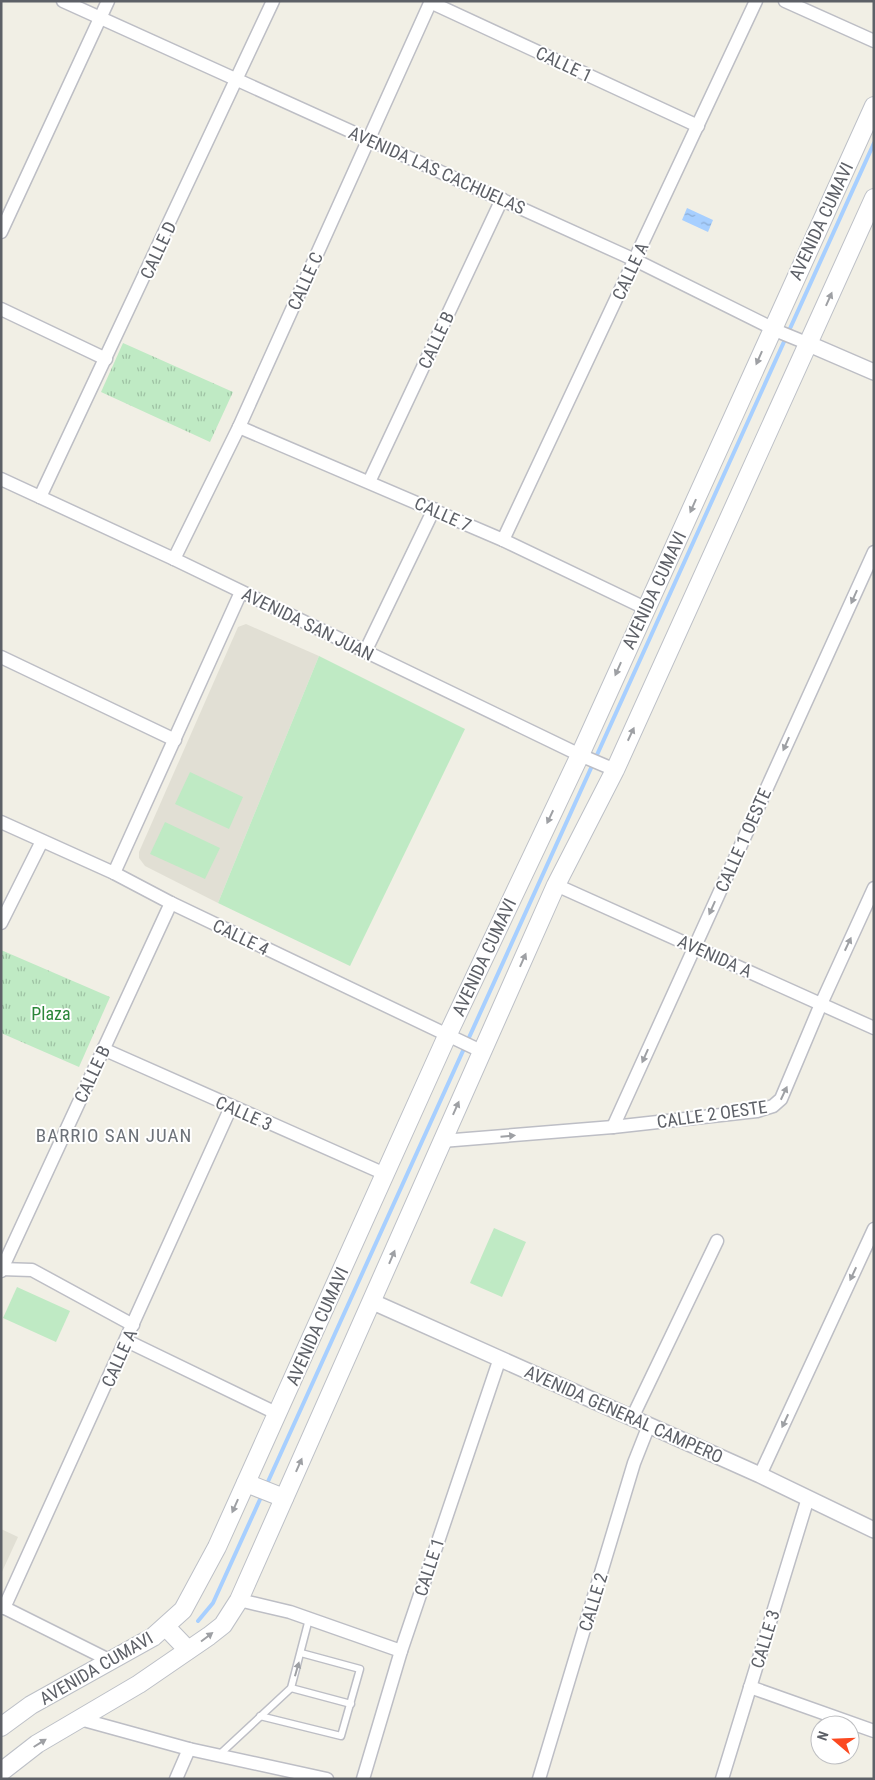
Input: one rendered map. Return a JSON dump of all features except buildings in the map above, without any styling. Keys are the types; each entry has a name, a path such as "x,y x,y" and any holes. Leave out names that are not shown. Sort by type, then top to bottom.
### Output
{"main road":[{"name":"AVENIDA CUMAVI","path":"1,1727 31,1705 153,1637 166,1627 183,1610 217,1547 250,1484 278,1414 385,1174 452,1038 584,757 645,608 777,331 874,106"},
{"name":"AVENIDA CUMAVI","path":"4,1768 37,1744 139,1684 223,1625 239,1600 279,1496 373,1302 442,1142 476,1049 556,886 874,198"},
{"path":"250,1484 279,1496"},
{"path":"166,1627 188,1650"}],"street":[{"name":"AVENIDA LAS CACHUELAS","path":"63,1 635,260 777,331 806,343"},
{"path":"1,232 108,1"},
{"name":"CALLE D","path":"40,497 273,1"},
{"name":"CALLE A","path":"503,540 756,1"},
{"path":"785,1 874,41"},
{"name":"CALLE 1","path":"430,2 698,126"},
{"name":"CALLE C","path":"174,559 238,427 369,141 430,2"},
{"name":"CALLE B","path":"369,482 502,199"},
{"path":"1,309 106,359"},
{"path":"806,343 874,372"},
{"name":"CALLE 7","path":"238,427 503,540 645,608"},
{"name":"AVENIDA SAN JUAN","path":"1,479 174,559 584,757 611,768"},
{"path":"365,652 434,510"},
{"name":"CALLE 1 OESTE","path":"613,1127 874,552"},
{"path":"114,873 241,592"},
{"path":"1,657 175,740"},
{"name":"CALLE 4","path":"1,822 114,873 171,903 476,1049"},
{"path":"1,923 42,841"},
{"name":"AVENIDA A","path":"556,886 874,1028"},
{"name":"CALLE 2 OESTE","path":"442,1142 613,1127 757,1111 773,1106 781,1099 821,1004 874,888"},
{"name":"CALLE B","path":"2,1270 171,903"},
{"name":"CALLE 3","path":"104,1049 385,1174"},
{"name":"CALLE A","path":"3,1607 127,1341 231,1107"},
{"path":"760,1475 874,1229"},
{"path":"632,1418 717,1241"},
{"path":"2,1270 32,1270 133,1325"},
{"name":"AVENIDA GENERAL CAMPERO","path":"373,1302 760,1475 874,1530"},
{"path":"127,1341 278,1414"},
{"name":"CALLE 1","path":"363,1779 401,1650 500,1358"},
{"name":"CALLE 2","path":"539,1779 634,1464 649,1425"},
{"name":"CALLE 3","path":"722,1779 808,1498"},
{"path":"239,1600 309,1619 401,1650"},
{"path":"3,1607 109,1660"},
{"path":"750,1687 874,1731"},
{"path":"80,1719 189,1749 327,1779"},
{"path":"176,1779 189,1749"}],"lane":[{"path":"219,1755 291,1688 309,1619"},
{"path":"260,1716 338,1736 343,1733 360,1669 301,1653"},
{"path":"291,1688 351,1704"}],"shaded area":[{"path":"246,624 319,656 218,903 145,866 139,858 139,852 238,627"},
{"path":"1,1529 18,1537 1,1574"}],"green space":[{"path":"123,343 233,392 210,442 101,392"},
{"path":"319,656 465,729 350,966 218,903"},
{"path":"190,772 243,797 229,829 175,804"},
{"path":"165,822 220,848 205,879 150,854"},
{"name":"Plaza","path":"1,950 110,997 79,1067 1,1033"},
{"path":"494,1228 526,1242 502,1297 470,1283"},
{"path":"17,1287 70,1311 56,1342 3,1318"}],"water":[{"path":"687,208 713,220 708,232 682,220"}],"waterway":[{"path":"266,1486 874,143"},
{"path":"198,1621 213,1603 262,1495"}],"district":[{"name":"BARRIO SAN JUAN","path":"114,1135"}]}
